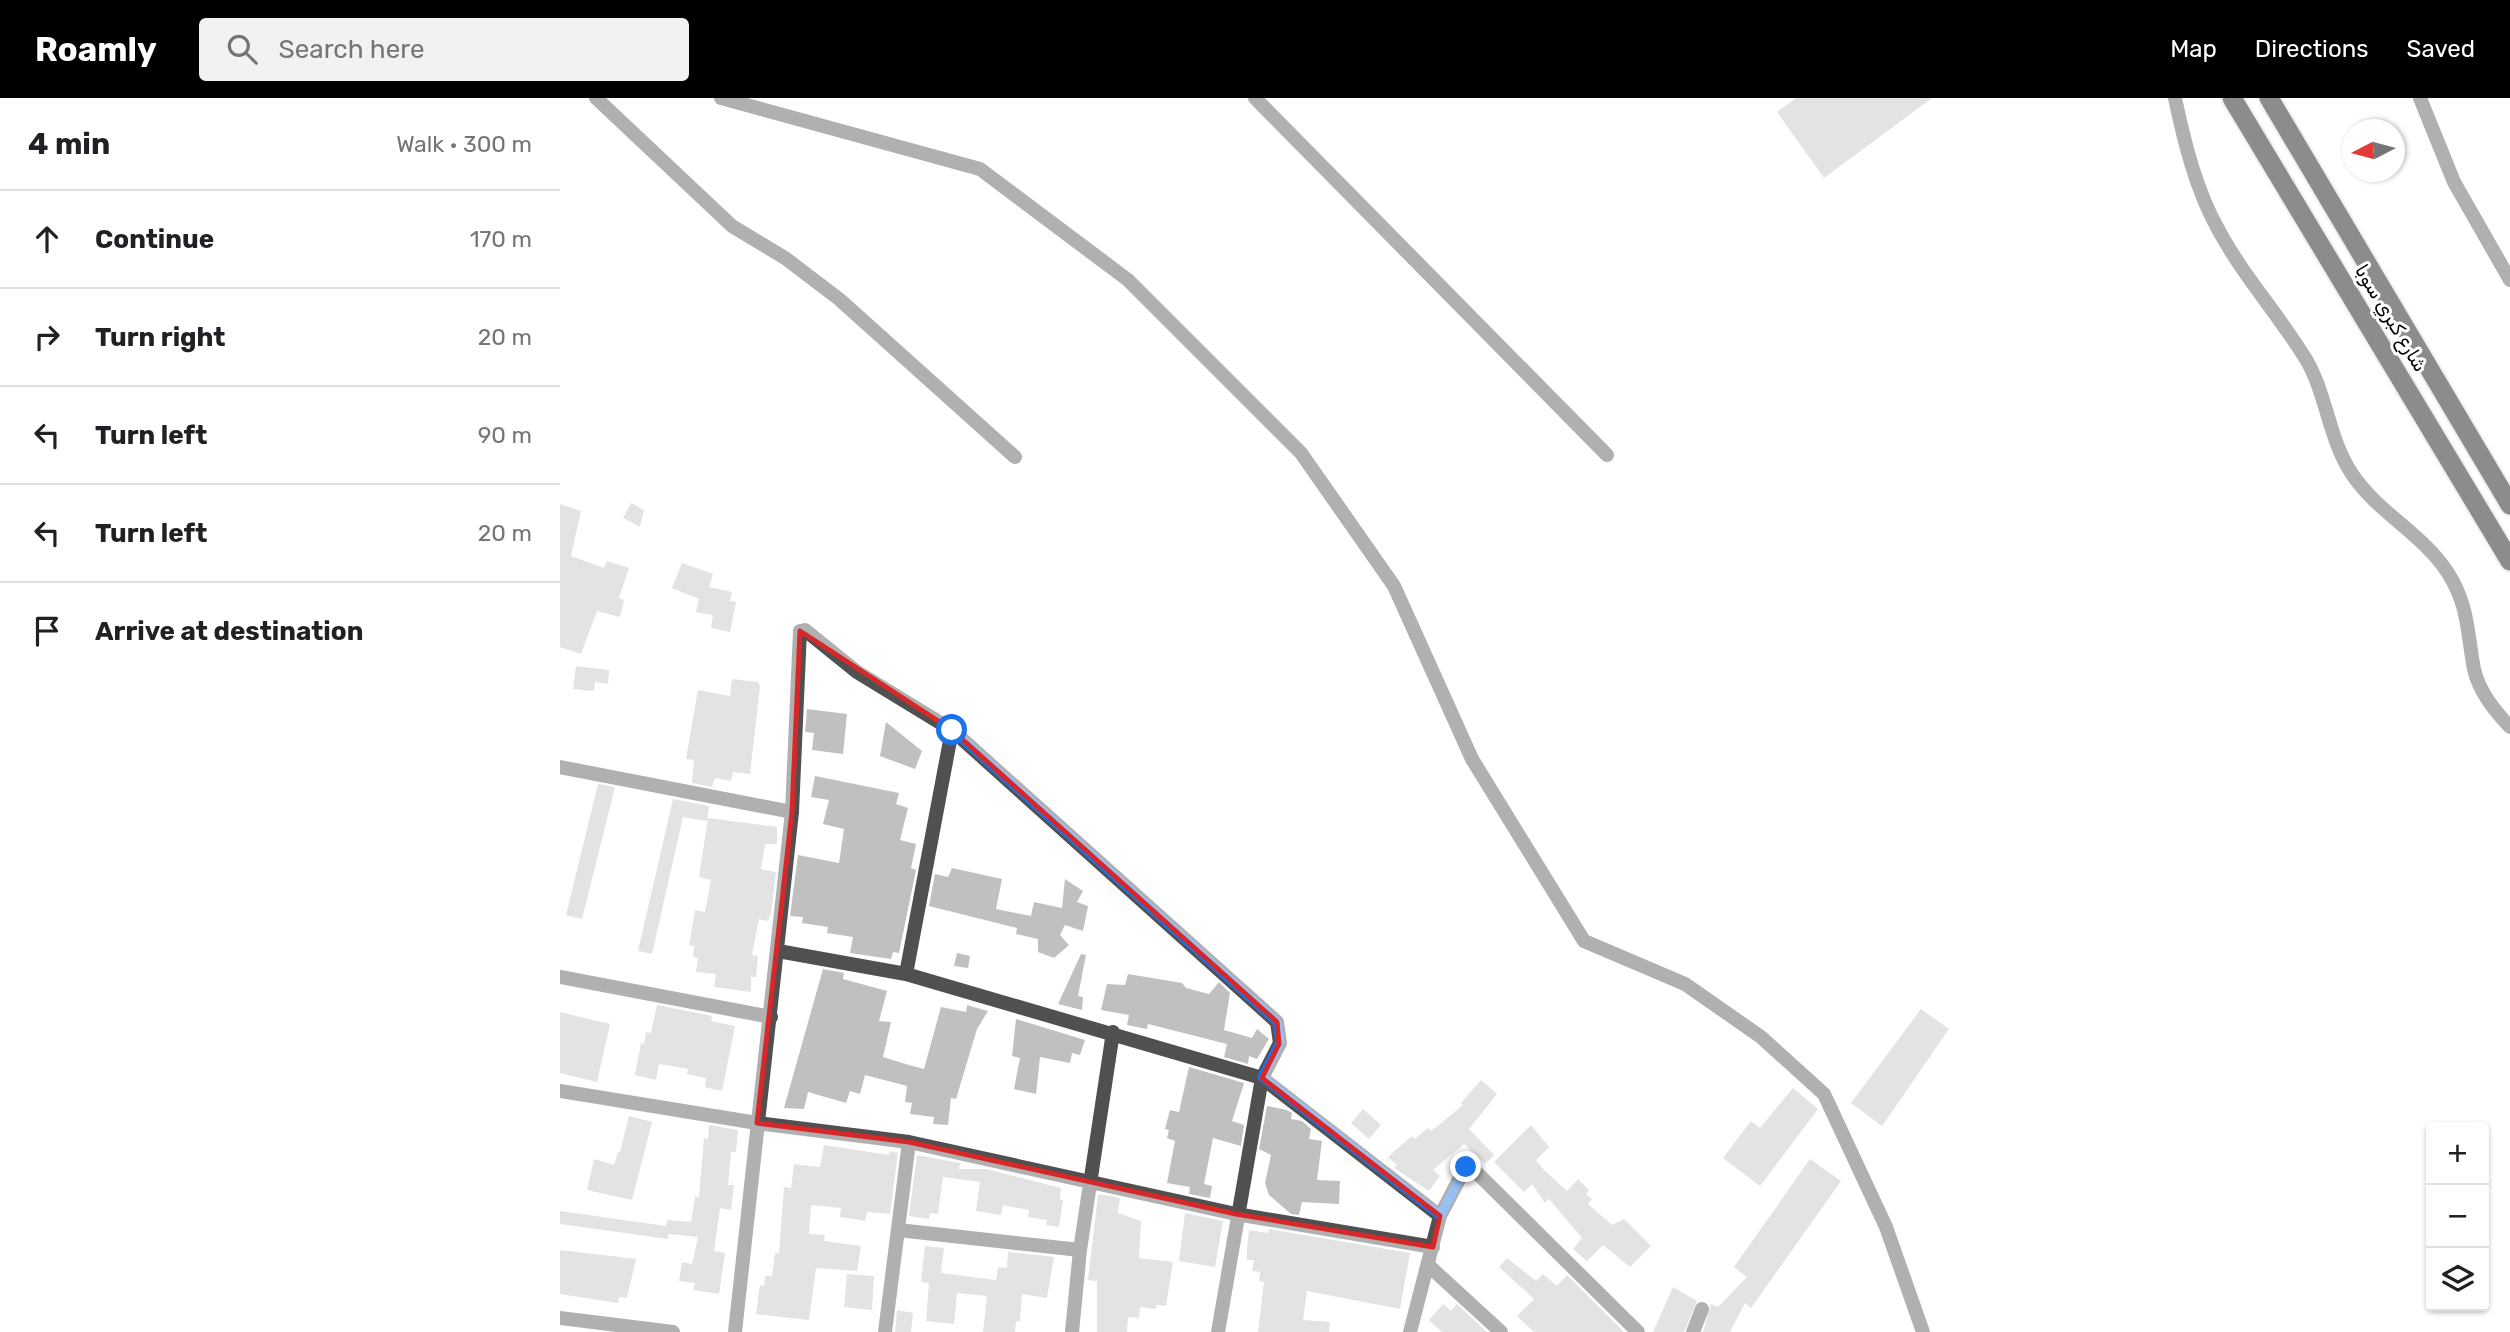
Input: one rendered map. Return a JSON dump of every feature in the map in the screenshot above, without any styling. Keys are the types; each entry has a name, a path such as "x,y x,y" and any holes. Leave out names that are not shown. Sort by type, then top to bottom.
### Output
{"highway":[{"name":"شارع كبري سوبا","path":"2232,98 2510,561"},
{"name":"شارع كبري سوبا","path":"2269,98 2510,505"}],"street":[{"path":"596,98 732,226 785,258 839,299 1015,457"},
{"path":"721,98 979,169 1128,281 1301,453 1394,586 1472,759 1584,941 1685,984 1761,1037 1824,1094 1886,1227 1923,1332"},
{"path":"1255,98 1607,455"},
{"path":"2175,98 2199,186 2216,227 2308,363 2340,454 2353,475 2370,496 2431,549 2449,575 2467,611 2474,670 2482,691 2510,727"},
{"path":"2420,98 2454,182 2510,280"},
{"path":"735,1332 792,812 799,634 802,629 857,672 952,730 1277,1022 1280,1042 1262,1077 1217,1332"},
{"path":"906,974 952,730"},
{"path":"560,767 792,812"},
{"path":"778,951 906,974 1262,1077 1440,1216"},
{"path":"560,977 771,1017"},
{"path":"1072,1332 1080,1250 1113,1032"},
{"path":"560,1091 757,1123 909,1142 1236,1214 1433,1247"},
{"path":"885,1332 909,1142"},
{"path":"1410,1332 1440,1216 1464,1170 1471,1167 1638,1332"},
{"path":"898,1230 1080,1250"},
{"path":"1428,1265 1501,1332"},
{"path":"1693,1332 1702,1308"},
{"path":"560,1318 673,1332"}],"highlighted area":[{"path":"800,631 952,730 1277,1022 1279,1044 1262,1078 1440,1216 1433,1247 1236,1214 909,1142 757,1123 792,812"}],"building":[{"path":"1796,98 1932,98 1824,178 1777,112"},
{"path":"631,503 644,510 640,527 623,518"},
{"path":"560,504 581,511 571,556 604,568 607,561 629,568 619,598 624,600 620,617 597,611 581,654 560,647"},
{"path":"682,563 713,574 709,587 732,592 730,601 736,602 730,632 711,628 713,615 696,612 699,599 672,588"},
{"path":"576,666 609,670 608,684 595,682 594,691 573,689"},
{"path":"732,679 758,682 760,686 750,774 733,772 731,781 715,778 712,787 692,783 694,760 686,759 698,690 730,696"},
{"path":"807,709 847,714 843,754 812,750 814,733 805,732"},
{"path":"886,722 922,751 915,769 880,756"},
{"path":"815,776 899,793 896,804 908,808 900,840 916,844 911,868 916,870 899,953 893,952 891,959 850,953 853,937 827,933 828,927 802,923 803,917 790,916 798,855 839,863 844,829 823,824 829,800 811,797"},
{"path":"598,784 615,787 582,919 566,915"},
{"path":"673,799 709,806 707,821 683,817 652,954 638,951"},
{"path":"708,818 777,827 777,844 765,844 761,869 776,872 771,914 768,921 759,919 752,955 758,956 756,977 751,977 751,992 714,987 716,974 696,972 698,958 693,957 694,946 689,945 695,910 705,912 711,880 699,877"},
{"path":"952,868 1002,879 996,909 1031,916 1034,902 1062,908 1065,879 1083,891 1077,902 1088,906 1083,931 1065,925 1060,935 1069,945 1054,958 1038,952 1038,939 1016,934 1017,928 929,906 935,874 948,877"},
{"path":"957,953 970,956 968,968 954,966"},
{"path":"1081,954 1086,955 1078,996 1083,997 1082,1010 1058,1004"},
{"path":"823,969 844,973 843,979 887,991 879,1021 891,1022 883,1057 924,1069 941,1007 966,1012 967,1005 988,1011 977,1029 956,1099 951,1098 948,1125 933,1124 934,1117 910,1114 912,1103 905,1102 907,1086 865,1075 860,1094 850,1091 846,1103 808,1092 804,1109 784,1108"},
{"path":"1128,974 1182,983 1186,988 1209,994 1219,982 1230,993 1224,1030 1252,1038 1257,1029 1269,1039 1257,1059 1249,1056 1248,1064 1224,1057 1227,1044 1148,1024 1147,1029 1127,1025 1129,1015 1101,1010 1107,984 1125,985"},
{"path":"657,1005 712,1016 711,1021 735,1026 722,1091 705,1087 706,1078 687,1074 688,1069 659,1064 656,1080 635,1075 641,1043 644,1044 646,1032 651,1033"},
{"path":"1921,1009 1949,1029 1882,1126 1851,1103"},
{"path":"560,1012 610,1024 597,1082 560,1073"},
{"path":"1016,1019 1085,1040 1080,1055 1072,1053 1070,1063 1040,1057 1036,1094 1014,1089 1020,1058 1012,1056"},
{"path":"1189,1067 1244,1083 1232,1121 1244,1125 1241,1146 1213,1138 1204,1184 1212,1186 1210,1198 1189,1194 1190,1187 1167,1183 1175,1141 1167,1138 1169,1130 1165,1129 1170,1110 1179,1112"},
{"path":"1481,1080 1497,1094 1469,1129 1494,1155 1485,1164 1464,1144 1433,1170 1440,1176 1429,1191 1394,1168 1397,1165 1388,1157 1412,1136 1415,1139 1428,1128 1431,1131 1439,1125 1463,1105 1461,1103"},
{"path":"1793,1088 1818,1109 1760,1186 1723,1158 1751,1121 1760,1128"},
{"path":"1267,1106 1292,1113 1291,1119 1302,1121 1311,1129 1309,1139 1322,1141 1317,1180 1340,1181 1339,1204 1302,1202 1299,1215 1291,1214 1269,1195 1265,1183 1271,1155 1259,1149"},
{"path":"1363,1109 1381,1125 1369,1139 1351,1123"},
{"path":"629,1116 652,1122 632,1200 587,1190 594,1159 614,1165"},
{"path":"709,1125 738,1130 736,1152 731,1152 728,1185 734,1185 731,1210 720,1208 714,1251 725,1253 719,1294 693,1290 695,1283 679,1281 682,1262 692,1264 698,1237 668,1234 668,1239 560,1224 560,1211 666,1226 667,1220 691,1222 695,1197 699,1197 704,1138 708,1139"},
{"path":"1531,1125 1549,1147 1536,1160 1544,1170 1567,1191 1578,1179 1589,1190 1586,1194 1592,1199 1588,1204 1612,1225 1624,1219 1651,1246 1630,1267 1603,1245 1587,1261 1573,1249 1582,1238 1549,1199 1545,1203 1532,1184 1524,1192 1494,1162"},
{"path":"824,1145 889,1155 890,1151 898,1153 890,1214 867,1212 865,1221 840,1217 841,1208 811,1205 809,1234 825,1235 824,1241 861,1246 857,1271 816,1268 809,1320 756,1314 760,1285 764,1286 765,1276 772,1276 775,1253 779,1253 784,1187 791,1188 794,1164 820,1167"},
{"path":"917,1155 960,1163 959,1169 986,1169 1061,1188 1060,1200 1063,1200 1059,1227 1046,1225 1047,1220 1028,1217 1029,1210 1003,1205 1001,1215 976,1211 980,1182 943,1177 938,1214 930,1213 929,1219 909,1216"},
{"path":"1810,1159 1841,1181 1751,1308 1745,1303 1730,1332 1703,1332 1711,1304 1718,1307 1747,1277 1734,1267"},
{"path":"1098,1194 1120,1198 1118,1213 1141,1221 1139,1258 1173,1262 1166,1306 1156,1305 1156,1309 1140,1307 1139,1318 1128,1317 1127,1332 1097,1332 1097,1281 1088,1280"},
{"path":"1185,1213 1223,1221 1215,1267 1179,1261"},
{"path":"1269,1229 1410,1253 1400,1309 1307,1291 1303,1320 1330,1322 1329,1332 1258,1332 1264,1282 1259,1281 1260,1272 1252,1271 1254,1260 1247,1260 1249,1230 1268,1233"},
{"path":"925,1246 944,1248 941,1273 996,1280 998,1267 1007,1268 1008,1252 1054,1257 1047,1298 1022,1294 1020,1322 1016,1321 1015,1332 983,1332 987,1296 957,1293 954,1324 926,1321 929,1283 921,1282"},
{"path":"560,1250 636,1259 627,1298 619,1297 618,1303 560,1294"},
{"path":"1507,1258 1536,1281 1543,1274 1557,1286 1567,1275 1624,1332 1534,1332 1517,1316 1534,1299 1499,1267"},
{"path":"847,1274 874,1276 872,1310 844,1307"},
{"path":"1673,1287 1697,1301 1684,1332 1653,1332"},
{"path":"1443,1304 1451,1311 1457,1304 1487,1332 1442,1332 1429,1320"},
{"path":"897,1310 913,1313 911,1332 895,1332"}],"route":[{"path":"952,730 1277,1022 1280,1042 1262,1077 1440,1216 1466,1167"}]}
